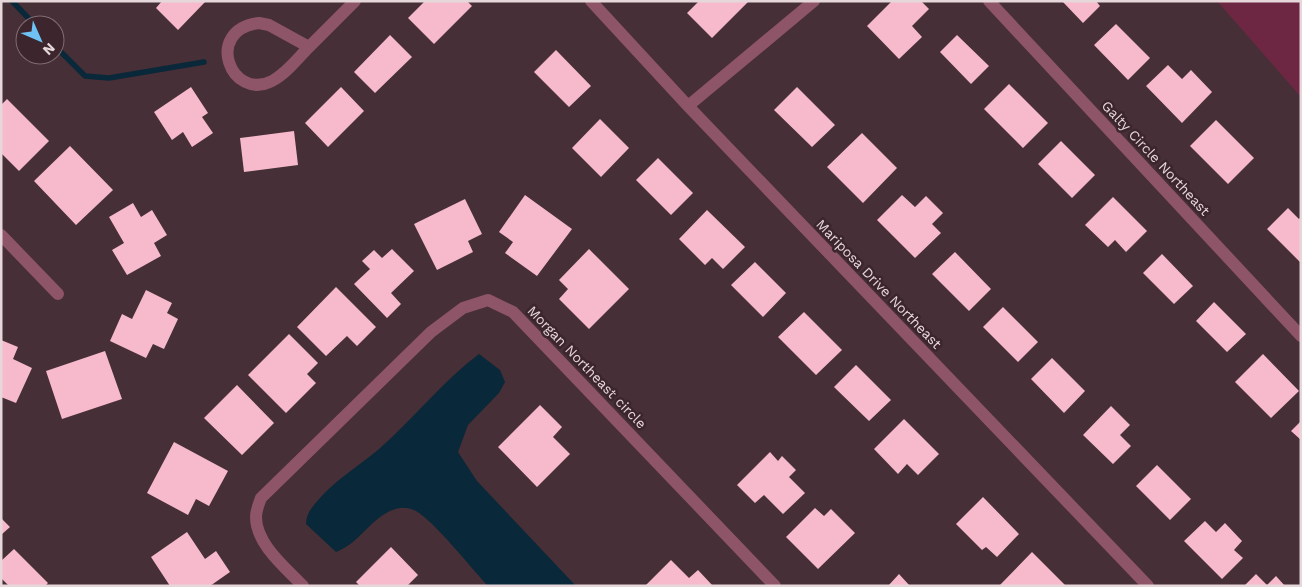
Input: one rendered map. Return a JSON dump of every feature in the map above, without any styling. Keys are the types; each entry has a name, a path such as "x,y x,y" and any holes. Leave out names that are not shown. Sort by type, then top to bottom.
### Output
{"street":[{"path":"309,47 268,25 249,24 233,35 227,54 228,64 242,80 262,85 272,81 280,75 309,47 355,1"},
{"name":"Mariposa Drive Northeast","path":"591,1 688,106 1148,586"},
{"path":"688,106 814,1"},
{"name":"Galty Circle Northeast","path":"989,1 1301,336"},
{"path":"1,235 58,294"},
{"name":"Morgan Northeast circle","path":"303,586 273,554 260,536 256,516 261,498 431,332 463,308 488,300 513,312 775,586"}],"shaded area":[{"path":"1217,1 1301,1 1301,97"}],"water":[{"path":"479,354 500,370 505,382 499,393 468,425 458,452 477,481 576,586 488,586 433,525 416,511 410,509 396,509 383,515 351,544 336,552 306,524 310,510 327,491 379,449 453,376"}],"building":[{"path":"162,1 206,1 178,30 156,8"},
{"path":"425,1 467,1 472,6 434,44 408,18"},
{"path":"699,1 749,1 712,38 687,13"},
{"path":"892,1 921,1 929,9 912,26 922,37 899,59 867,26"},
{"path":"1062,1 1096,1 1100,6 1083,23"},
{"path":"1116,24 1150,58 1128,80 1094,45"},
{"path":"390,35 412,57 375,93 354,72"},
{"path":"957,35 989,66 971,84 940,52"},
{"path":"556,50 591,86 569,107 534,72"},
{"path":"1168,65 1182,79 1191,70 1212,92 1182,123 1146,86"},
{"path":"1009,84 1048,123 1023,148 984,109"},
{"path":"191,87 208,113 202,117 213,133 192,147 183,132 172,140 154,112"},
{"path":"341,87 364,111 328,147 305,123"},
{"path":"797,87 835,125 812,147 774,110"},
{"path":"7,99 49,141 19,171 1,153 1,105"},
{"path":"600,119 629,148 601,177 572,148"},
{"path":"1216,120 1254,158 1228,184 1190,146"},
{"path":"294,131 298,165 244,172 240,138"},
{"path":"862,133 897,168 863,203 827,167"},
{"path":"1061,141 1095,175 1072,198 1038,164"},
{"path":"70,146 113,190 76,225 34,181"},
{"path":"658,158 693,193 671,215 636,180"},
{"path":"525,195 572,229 537,276 505,253 513,242 499,232"},
{"path":"902,195 915,207 926,196 943,213 932,224 941,233 915,258 877,220"},
{"path":"1113,197 1147,231 1126,252 1115,240 1108,247 1085,225"},
{"path":"465,199 482,234 468,241 473,252 437,270 414,224"},
{"path":"133,203 141,217 152,210 167,235 154,243 161,256 127,275 112,250 124,243 109,217"},
{"path":"1288,208 1299,219 1301,217 1301,263 1267,229"},
{"path":"707,210 745,247 723,269 712,258 705,265 679,239"},
{"path":"392,249 414,271 391,293 401,304 387,318 354,284 370,269 362,261 374,250 382,258"},
{"path":"589,249 629,289 589,329 559,299 568,289 559,280"},
{"path":"955,252 991,289 969,311 932,274"},
{"path":"1162,254 1193,286 1174,304 1143,273"},
{"path":"755,262 786,293 763,317 731,285"},
{"path":"336,287 376,327 357,346 347,336 326,356 297,327"},
{"path":"146,290 172,303 167,313 178,319 164,349 153,344 146,358 110,341 122,314 132,319"},
{"path":"1214,302 1246,334 1227,352 1196,321"},
{"path":"1003,307 1038,342 1018,362 983,327"},
{"path":"804,312 842,350 816,375 778,337"},
{"path":"289,334 318,363 307,374 316,383 286,413 248,375"},
{"path":"1,340 18,347 13,359 32,368 16,403 1,397"},
{"path":"105,351 122,399 62,419 46,371"},
{"path":"1263,354 1299,391 1271,418 1235,382"},
{"path":"1052,358 1085,391 1064,413 1031,379"},
{"path":"856,365 891,400 869,421 834,387"},
{"path":"237,385 274,423 242,455 204,418"},
{"path":"540,405 562,427 553,437 570,454 537,487 498,447"},
{"path":"1111,406 1130,425 1120,435 1131,446 1113,464 1083,435"},
{"path":"904,419 939,454 918,475 907,464 898,474 874,449"},
{"path":"1301,421 1301,440 1291,431"},
{"path":"174,442 228,471 209,506 196,499 188,515 147,493"},
{"path":"770,452 778,461 782,456 796,470 789,477 805,493 783,514 764,495 755,503 737,485"},
{"path":"1157,465 1191,499 1170,520 1136,486"},
{"path":"983,497 1019,534 997,557 986,547 982,550 956,524"},
{"path":"815,508 824,516 831,509 855,533 818,569 786,537"},
{"path":"1,518 10,527 1,535"},
{"path":"1205,521 1216,532 1225,523 1242,541 1234,550 1243,558 1222,579 1184,541"},
{"path":"187,532 205,559 216,551 230,572 210,586 170,586 151,557"},
{"path":"391,547 418,575 407,586 360,586 356,582"},
{"path":"14,549 48,583 45,586 9,586 1,578 1,561"},
{"path":"1032,552 1066,586 999,586"},
{"path":"671,560 689,578 698,570 713,586 645,586"},
{"path":"899,574 910,586 888,586"},
{"path":"1256,574 1267,585 1276,576 1285,586 1244,586"}],"waterway":[{"path":"12,1 25,15"},
{"path":"65,56 85,76 109,78 204,62"}]}
